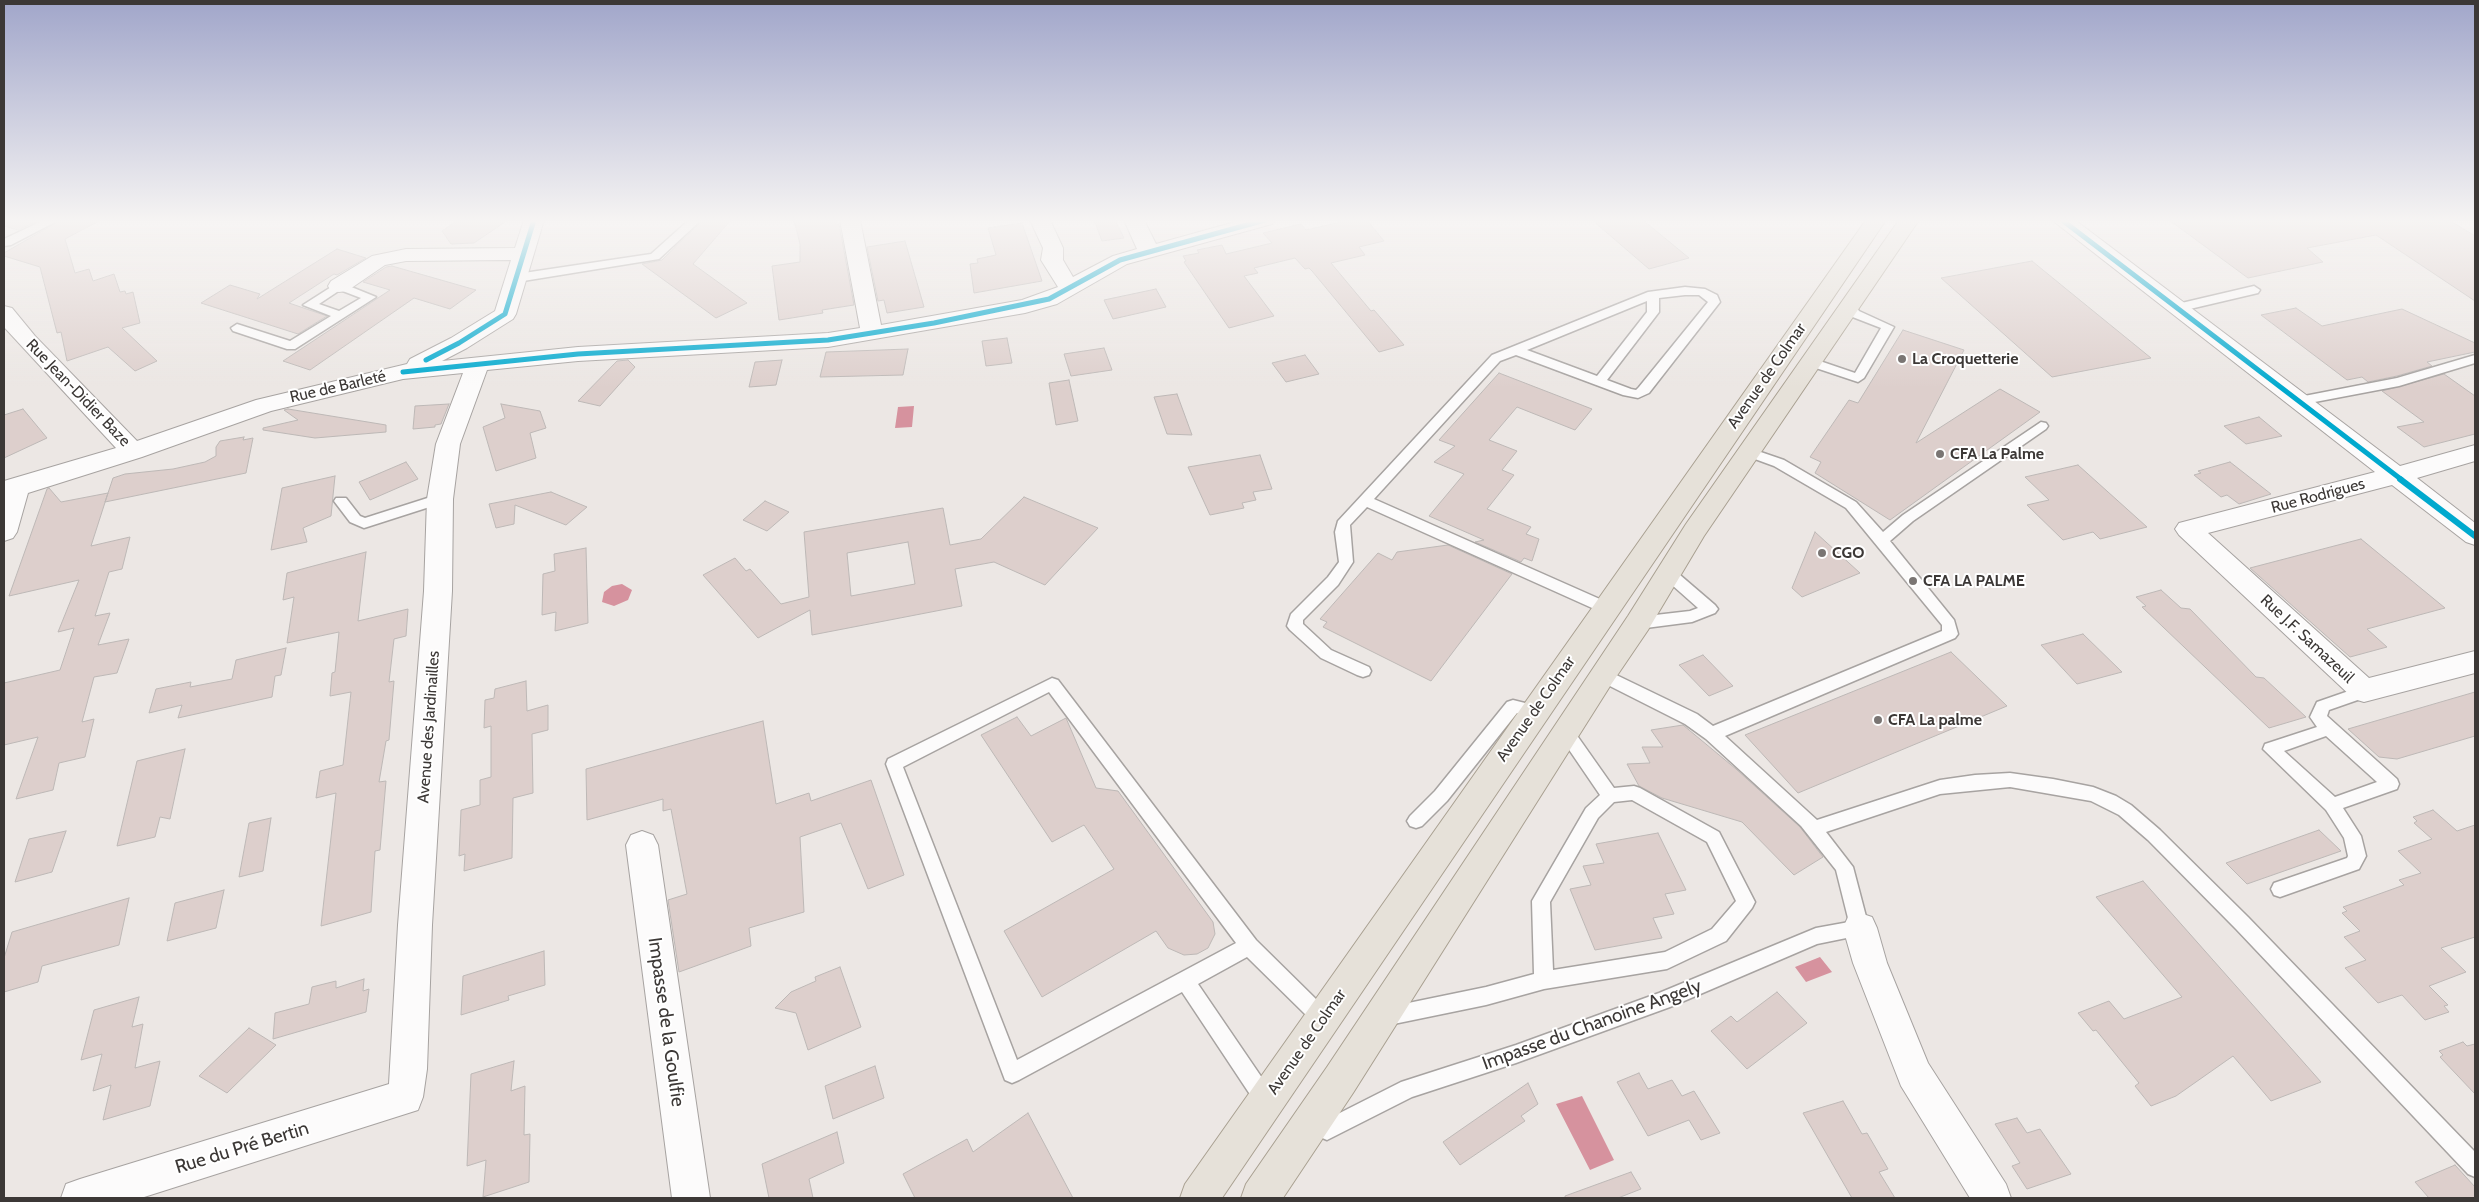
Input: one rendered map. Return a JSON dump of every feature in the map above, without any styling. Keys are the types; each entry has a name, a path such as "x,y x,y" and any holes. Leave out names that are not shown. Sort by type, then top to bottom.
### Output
{"main road":[{"name":"Avenue de Colmar","path":"1199,1198 1837,276"},
{"name":"Avenue de Colmar","path":"1260,1198 1602,675 1638,623 1668,573 1870,276"}],"street":[{"path":"339,286 354,276"},
{"path":"861,276 872,334"},
{"path":"1062,276 1070,289"},
{"name":"Rue de Barleté","path":"10,489 133,451 264,405 403,372 487,362 686,347 828,340 872,334 1025,306 1049,299 1091,276"},
{"path":"2135,276 2475,536"},
{"name":"Avenue des Jardinailles","path":"405,1097 409,1069 415,925 438,591 440,499 448,444 487,362 517,278"},
{"name":"Rue Jean-Didier Baze","path":"4,313 27,341 133,451"},
{"path":"403,372 459,343 505,314"},
{"name":"Rue Rodrigues","path":"2188,529 2475,453"},
{"path":"4,532 10,489"},
{"name":"Rue J.F. Samazeuil","path":"2188,529 2366,691 2475,662"},
{"name":"Impasse de la Goulfie","path":"642,845 691,1198"},
{"path":"1860,928 1870,963 1914,1074 1992,1198"},
{"name":"Rue du Pré Bertin","path":"80,1198 405,1097"}],"lane":[{"path":"517,278 530,276"},
{"path":"237,328 291,346 340,315 370,296 339,286 309,305 340,315"},
{"path":"2177,308 2254,290"},
{"path":"1363,671 1326,654 1295,626 1296,618 1333,580 1346,562 1342,532 1343,524 1496,358 1514,350 1652,295 1671,292 1701,292 1710,296 1714,302 1644,390 1638,394 1599,382 1514,350"},
{"path":"1599,382 1653,312 1652,295"},
{"path":"1812,362 1858,378 1888,327 1854,313 1850,306"},
{"path":"2299,401 2399,382 2475,359"},
{"path":"1882,540 1908,518 2040,426"},
{"path":"1712,734 1950,634 1949,624 1882,540 1851,505 1779,463 1749,452"},
{"path":"341,501 354,519 364,523 440,499"},
{"path":"1365,500 1606,608"},
{"path":"1638,623 1692,616 1710,609 1668,573"},
{"path":"1602,675 1691,719 1712,734 1807,821 1844,867 1860,928"},
{"path":"1249,946 1012,1073 894,764 1052,684 1249,946 1314,1010 1324,1017"},
{"path":"2332,806 2391,784 2318,717 2323,706 2366,691"},
{"path":"1416,821 1441,796 1514,706 1535,711"},
{"path":"2280,890 2353,864 2358,856 2352,836 2332,806 2271,749 2329,729"},
{"path":"1565,732 1610,796"},
{"path":"1813,829 1940,787 1975,782 2010,780 2053,786 2093,794 2110,801 2125,810 2154,834 2242,923 2475,1167"},
{"path":"1380,1017 1486,996 1544,980 1668,960 1719,935 1746,902 1713,837 1634,793 1610,796 1592,813 1541,901 1544,980"},
{"name":"Impasse du Chanoine Angely","path":"1327,1130 1408,1089 1516,1054 1680,994 1816,936 1860,928"},
{"path":"1185,981 1266,1101"}],"shaded area":[{"path":"914,406 912,427 895,428 898,407"},
{"path":"622,584 632,590 628,600 614,606 602,602 604,592 612,586"},
{"path":"1820,957 1832,972 1806,982 1795,967"},
{"path":"1582,1096 1614,1160 1590,1170 1556,1104"}],"building":[{"path":"42,276 91,276 93,281 108,276 115,276 120,292 125,291 126,294 133,292 140,323 122,328 157,361 135,371 108,347 67,361 61,332 57,333"},
{"path":"294,276 331,276 289,303 327,316 298,334 201,303 230,285 260,294 257,299"},
{"path":"372,276 427,276 476,290 450,309 414,298 310,370 283,361 390,290 363,282"},
{"path":"659,276 710,276 747,303 716,318"},
{"path":"773,276 849,276 854,305 822,310 823,313 779,320"},
{"path":"873,276 915,276 924,307 887,313 884,300 878,301"},
{"path":"972,276 1040,276 1042,281 974,293"},
{"path":"1194,276 1244,276 1274,316 1229,328"},
{"path":"1316,276 1342,276 1371,311 1374,310 1404,345 1379,352"},
{"path":"1951,276 2051,276 2151,358 2052,377 1941,278"},
{"path":"2438,276 2475,276 2475,301"},
{"path":"1156,289 1166,307 1113,319 1104,300"},
{"path":"2296,308 2322,326 2402,309 2475,343 2475,352 2427,362 2432,366 2397,376 2368,382 2362,377 2347,380 2261,315"},
{"name":"CFA La Palme","path":"1903,330 1964,350 1916,443 2000,389 2040,412 1890,520 1815,473 1821,462 1810,457 1849,400 1858,403"},
{"path":"1007,338 1012,363 986,366 982,341"},
{"path":"1104,348 1112,370 1071,376 1064,354"},
{"path":"908,349 903,375 820,377 826,352"},
{"path":"1305,355 1319,374 1286,382 1272,363"},
{"path":"628,360 635,367 600,406 578,401 617,361"},
{"path":"782,360 776,385 749,387 755,362"},
{"path":"1499,373 1592,409 1575,430 1517,407 1489,440 1517,451 1502,470 1514,475 1487,509 1531,527 1526,534 1539,539 1532,561 1524,558 1521,562 1475,542 1484,540 1429,516 1464,474 1434,462 1455,446 1439,440"},
{"path":"2444,374 2475,396 2475,434 2424,447 2397,427 2424,422 2382,391"},
{"path":"1069,380 1078,421 1056,425 1049,383"},
{"path":"1177,394 1192,435 1167,434 1154,397"},
{"path":"449,404 441,424 435,425 435,427 413,429 415,406"},
{"path":"501,404 540,411 546,428 530,433 536,458 496,471 483,427 505,418"},
{"path":"23,409 47,438 4,458 4,415"},
{"path":"288,409 386,425 386,432 315,438 263,430 263,428 298,420 284,410"},
{"path":"2259,417 2282,436 2246,444 2224,426"},
{"path":"244,437 243,440 253,438 246,473 105,502 113,478 125,474 173,469 205,462 216,456 216,447 220,441"},
{"path":"1260,455 1272,489 1253,492 1256,500 1242,503 1244,508 1210,515 1188,467"},
{"path":"406,462 418,479 370,500 359,482"},
{"path":"2230,462 2271,494 2239,504 2227,495 2221,497 2194,475 2201,473 2198,471"},
{"path":"2078,465 2147,527 2100,539 2093,532 2063,540 2027,505 2049,500 2025,477"},
{"path":"335,476 331,516 303,528 307,542 271,550 282,488"},
{"path":"49,488 61,502 108,493 91,546 130,537 122,569 109,572 95,616 110,613 98,645 129,639 117,673 94,677 82,722 94,719 85,757 59,763 53,790 16,799 38,737 4,745 4,683 60,670 74,628 58,632 79,580 9,596 47,489"},
{"path":"551,492 587,507 566,525 515,505 514,524 496,528 489,504"},
{"path":"1024,497 1098,528 1045,585 994,562 955,569 962,606 812,635 810,610 758,638 703,575 735,558 746,571 750,569 781,604 809,597 804,532 943,508 950,545 981,539","holes":["908,542 915,584 851,596 847,553"]},
{"path":"765,501 789,512 767,531 743,520"},
{"name":"CGO","path":"1815,532 1860,573 1802,597 1792,588"},
{"path":"2361,539 2445,608 2367,629 2387,647 2350,657 2250,568"},
{"path":"1448,545 1512,574 1431,681 1323,627 1327,622 1320,619 1378,553 1392,560 1397,552"},
{"path":"586,548 588,623 555,631 556,612 542,615 543,574 555,571 554,554"},
{"path":"366,552 358,621 408,609 406,636 394,639 389,682 394,681 389,740 386,741 379,782 386,781 380,850 375,851 371,912 321,926 336,793 316,798 320,771 343,765 351,692 330,696 332,673 335,672 339,632 287,643 294,597 283,600 287,573"},
{"path":"2161,590 2181,608 2190,609 2256,677 2264,678 2306,717 2269,728 2142,607 2146,606 2136,597"},
{"path":"2083,634 2122,672 2077,684 2041,645"},
{"path":"286,648 281,675 275,676 272,697 178,718 182,705 149,713 156,689 191,682 190,687 232,679 236,660"},
{"name":"CFA La palme","path":"1951,652 2007,706 1798,793 1745,735"},
{"path":"1703,655 1733,686 1709,696 1679,665"},
{"path":"526,681 527,711 548,705 548,730 532,734 533,793 513,798 512,858 464,871 465,854 459,856 461,810 480,805 480,780 491,777 491,726 484,728 485,700 494,698 495,689"},
{"path":"2475,692 2475,736 2397,759 2379,757 2348,729"},
{"path":"1017,717 1031,736 1066,718 1096,788 1118,791 1213,922 1215,934 1208,948 1197,954 1184,955 1168,948 1156,931 1042,997 1004,931 1114,869 1084,825 1052,842 981,735"},
{"path":"763,721 776,804 809,793 811,801 871,780 904,875 868,889 841,823 800,837 804,912 749,928 751,946 679,972 668,900 687,894 671,809 663,811 663,799 587,820 586,769"},
{"path":"1683,725 1736,769 1800,827 1823,857 1794,875 1742,822 1662,798 1639,786 1627,764 1650,763 1642,747 1663,747 1651,730"},
{"path":"185,749 170,819 160,817 155,837 117,846 137,761"},
{"path":"2433,810 2457,831 2475,825 2475,937 2441,948 2466,972 2429,986 2448,1005 2444,1006 2449,1012 2425,1020 2402,995 2378,1003 2345,968 2366,960 2344,937 2360,931 2342,913 2347,911 2343,907 2404,885 2399,880 2421,873 2398,851 2432,839 2414,823 2417,821 2413,817"},
{"path":"271,818 263,871 239,877 249,823"},
{"path":"2319,830 2341,851 2247,884 2226,863"},
{"path":"66,831 52,872 15,882 29,839"},
{"path":"1658,833 1686,890 1665,894 1674,914 1653,918 1662,938 1595,950 1570,889 1591,885 1583,866 1604,863 1596,844"},
{"path":"2143,881 2321,1082 2271,1101 2233,1056 2176,1096 2151,1106 2135,1086 2139,1083 2096,1030 2093,1031 2078,1013 2109,1001 2124,1019 2182,997 2096,897"},
{"path":"224,890 216,928 167,941 175,903"},
{"path":"129,898 119,945 42,966 38,982 4,992 4,958 12,932"},
{"path":"544,951 545,985 508,996 509,1000 461,1015 463,976"},
{"path":"840,967 861,1027 808,1050 796,1013 775,1008 791,992 816,981 815,977"},
{"path":"364,979 363,991 369,989 366,1012 273,1039 275,1013 309,1004 312,987 336,981 336,988"},
{"path":"1777,992 1807,1023 1747,1069 1711,1031 1731,1016 1737,1022"},
{"path":"139,997 132,1027 143,1024 135,1068 160,1061 150,1106 103,1120 111,1085 93,1091 102,1054 81,1060 94,1010"},
{"path":"249,1028 276,1045 227,1093 199,1076"},
{"path":"2463,1042 2467,1046 2475,1044 2475,1094 2440,1057 2443,1055 2439,1051"},
{"path":"514,1061 511,1091 525,1086 524,1135 530,1134 529,1182 483,1197 486,1160 467,1166 471,1074"},
{"path":"875,1066 884,1098 833,1119 825,1086"},
{"path":"1639,1073 1648,1089 1672,1080 1682,1096 1694,1091 1720,1133 1701,1140 1689,1120 1648,1136 1617,1082"},
{"path":"1528,1083 1538,1104 1521,1116 1525,1121 1460,1165 1443,1142"},
{"path":"1843,1101 1862,1134 1867,1133 1888,1169 1879,1172 1895,1198 1852,1198 1803,1113"},
{"path":"1028,1113 1073,1198 915,1198 903,1174 967,1139 973,1152"},
{"path":"2017,1118 2027,1133 2040,1129 2071,1174 2027,1189 2012,1166 2020,1163 1995,1124"},
{"path":"837,1132 844,1163 809,1179 813,1198 769,1198 762,1164"},
{"path":"2455,1165 2475,1187 2475,1198 2429,1198 2415,1182"},
{"path":"1631,1172 1641,1189 1618,1198 1565,1198 1565,1196"}],"transit line":[{"path":"426,360 459,343 505,314 517,276"},
{"path":"403,372 578,354 828,340 934,323 1049,299 1091,276"},
{"path":"2135,276 2475,536"}],"place":[{"name":"La Croquetterie","path":"1902,359"},
{"name":"CFA La Palme","path":"1940,454"},
{"name":"CGO","path":"1822,553"},
{"name":"CFA LA PALME","path":"1913,581"},
{"name":"CFA La palme","path":"1878,720"}]}
